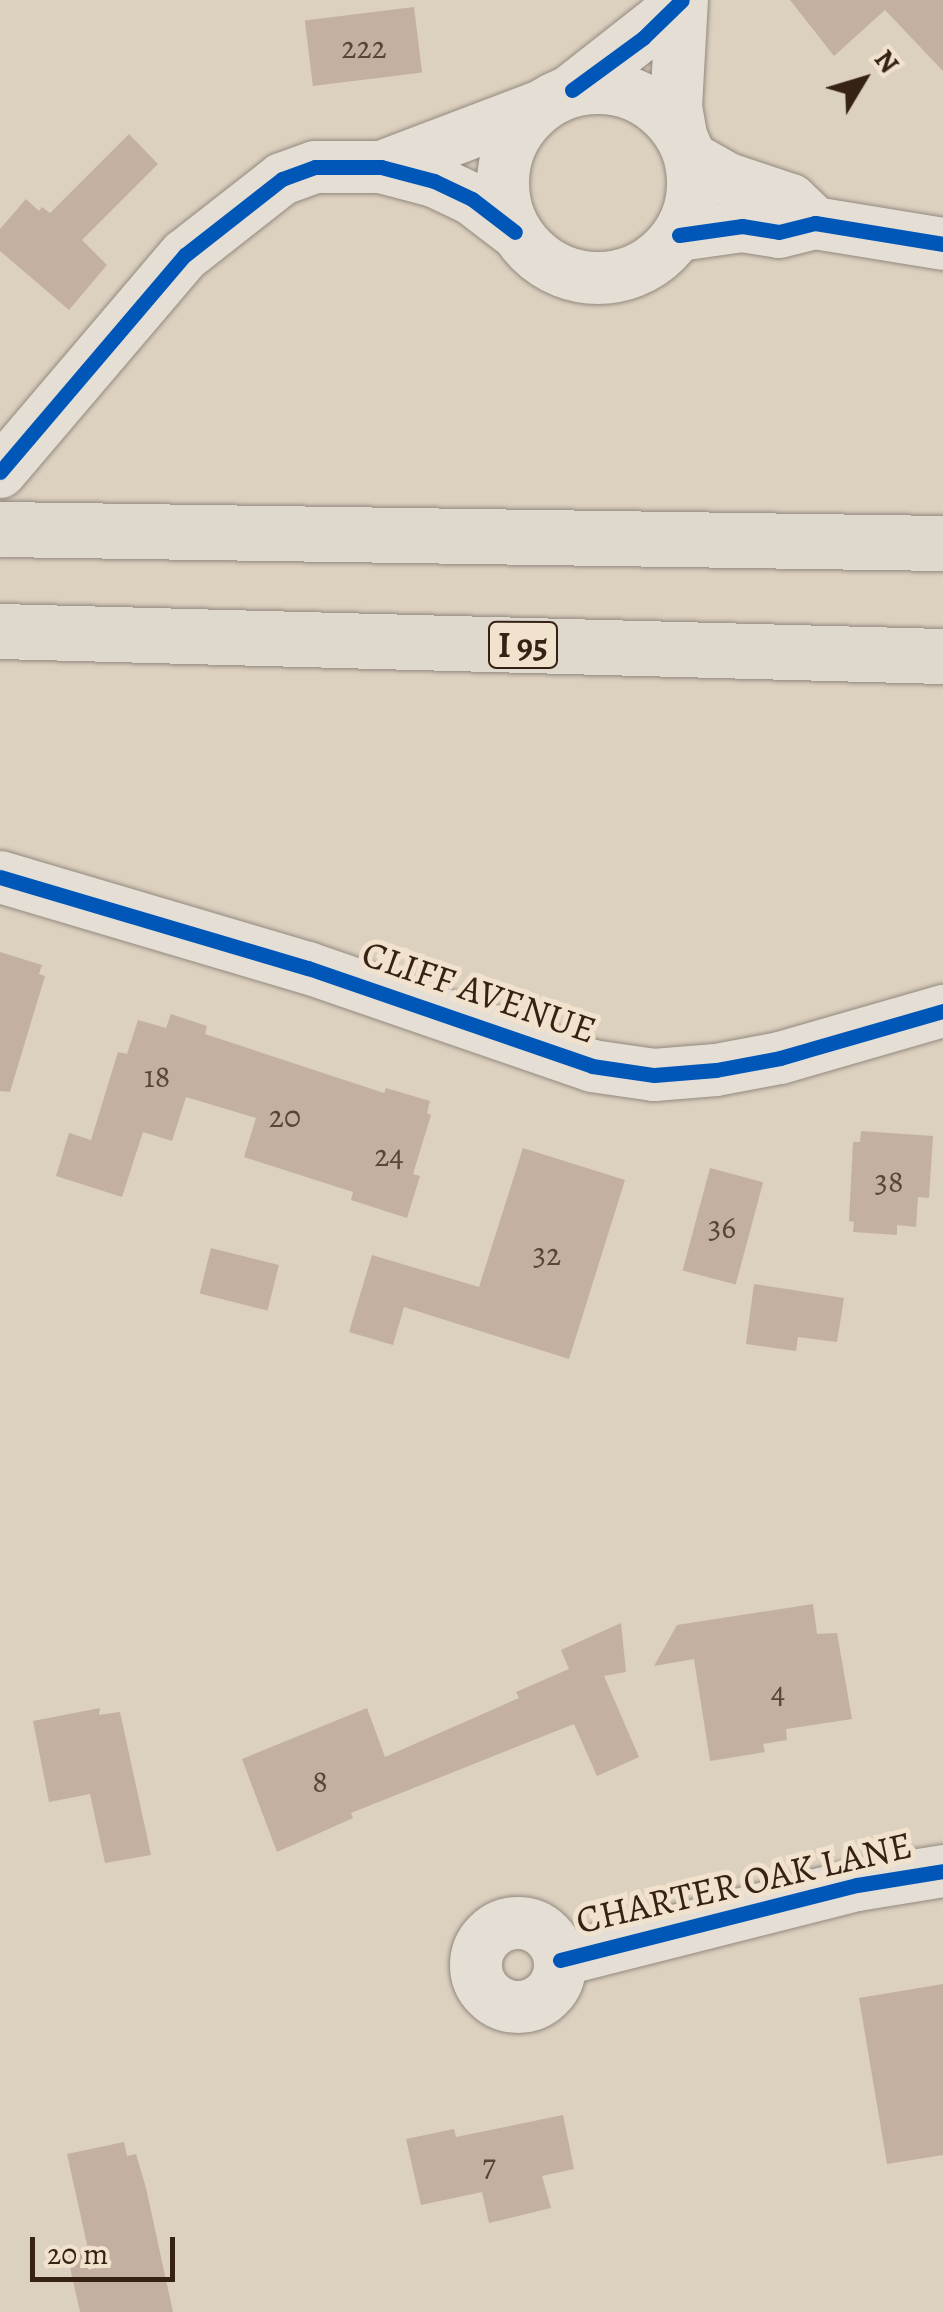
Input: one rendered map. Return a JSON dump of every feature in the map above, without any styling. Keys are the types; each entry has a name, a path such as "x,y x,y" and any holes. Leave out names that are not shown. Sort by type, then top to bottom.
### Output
{"highway":[{"path":"0,529 943,543"},
{"name":"I 95","path":"0,631 943,656"}],"street":[{"path":"515,232 503,199 504,164 516,132 681,3"},
{"path":"0,472 186,254 282,179 316,167 381,167 434,182 472,199 556,269 596,278 637,270 660,256 679,235 694,185 676,108 683,46 681,3"},
{"path":"381,167 555,98 604,87 634,94 661,111 686,147 728,180 791,200 815,222"},
{"path":"679,235 742,226 779,232 815,222 943,244"},
{"name":"CLIFF AVENUE","path":"0,877 308,968 592,1066 654,1075 716,1070 780,1058 943,1010"},
{"name":"CHARTER OAK LANE","path":"560,1960 857,1885 943,1870"}],"building":[{"path":"790,0 943,0 943,71 885,10 834,56"},
{"path":"414,7 422,73 313,86 305,20"},
{"path":"129,134 158,164 82,240 107,265 69,310 0,251 0,229 26,199 39,211 42,207 50,213"},
{"path":"0,952 42,965 39,974 45,976 10,1092 0,1091"},
{"path":"171,1014 207,1026 205,1034 384,1093 386,1088 430,1101 427,1113 431,1115 413,1174 420,1176 407,1218 351,1200 353,1192 244,1157 256,1118 186,1097 172,1141 143,1132 122,1197 56,1176 69,1133 91,1140 118,1052 127,1054 138,1020 166,1028"},
{"path":"861,1131 933,1136 929,1198 918,1197 916,1227 897,1225 897,1235 853,1232 854,1222 849,1221 853,1142 860,1142"},
{"path":"523,1148 625,1180 569,1359 404,1307 393,1345 349,1332 372,1255 479,1287"},
{"path":"710,1168 763,1182 736,1285 683,1270"},
{"path":"211,1248 279,1265 268,1311 200,1294"},
{"path":"754,1284 844,1298 837,1342 798,1337 796,1351 746,1344"},
{"path":"813,1604 817,1634 837,1633 852,1719 786,1729 787,1740 763,1744 765,1752 710,1761 694,1659 654,1666 677,1625"},
{"path":"621,1623 626,1672 604,1676 639,1757 597,1776 574,1724 351,1813 353,1818 277,1852 242,1759 367,1708 385,1757 519,1698 516,1692 569,1669 561,1650"},
{"path":"100,1708 99,1715 120,1712 151,1855 105,1863 90,1794 49,1802 33,1721"},
{"path":"943,1984 943,2155 887,2164 859,1998"},
{"path":"563,2115 574,2169 542,2176 551,2208 489,2223 482,2192 421,2205 406,2139 454,2129 456,2137"},
{"path":"124,2142 127,2156 136,2154 146,2188 173,2312 80,2312 67,2254 88,2249 67,2154"}],"cycle path":[{"path":"572,90 643,38 682,0"},
{"path":"0,472 185,255 282,179 315,167 381,167 434,181 472,199 515,232"},
{"path":"679,235 742,226 779,232 815,223 943,244"},
{"path":"0,877 308,968 592,1066 654,1075 716,1070 780,1058 943,1011"},
{"path":"560,1960 857,1885 943,1871"}]}
